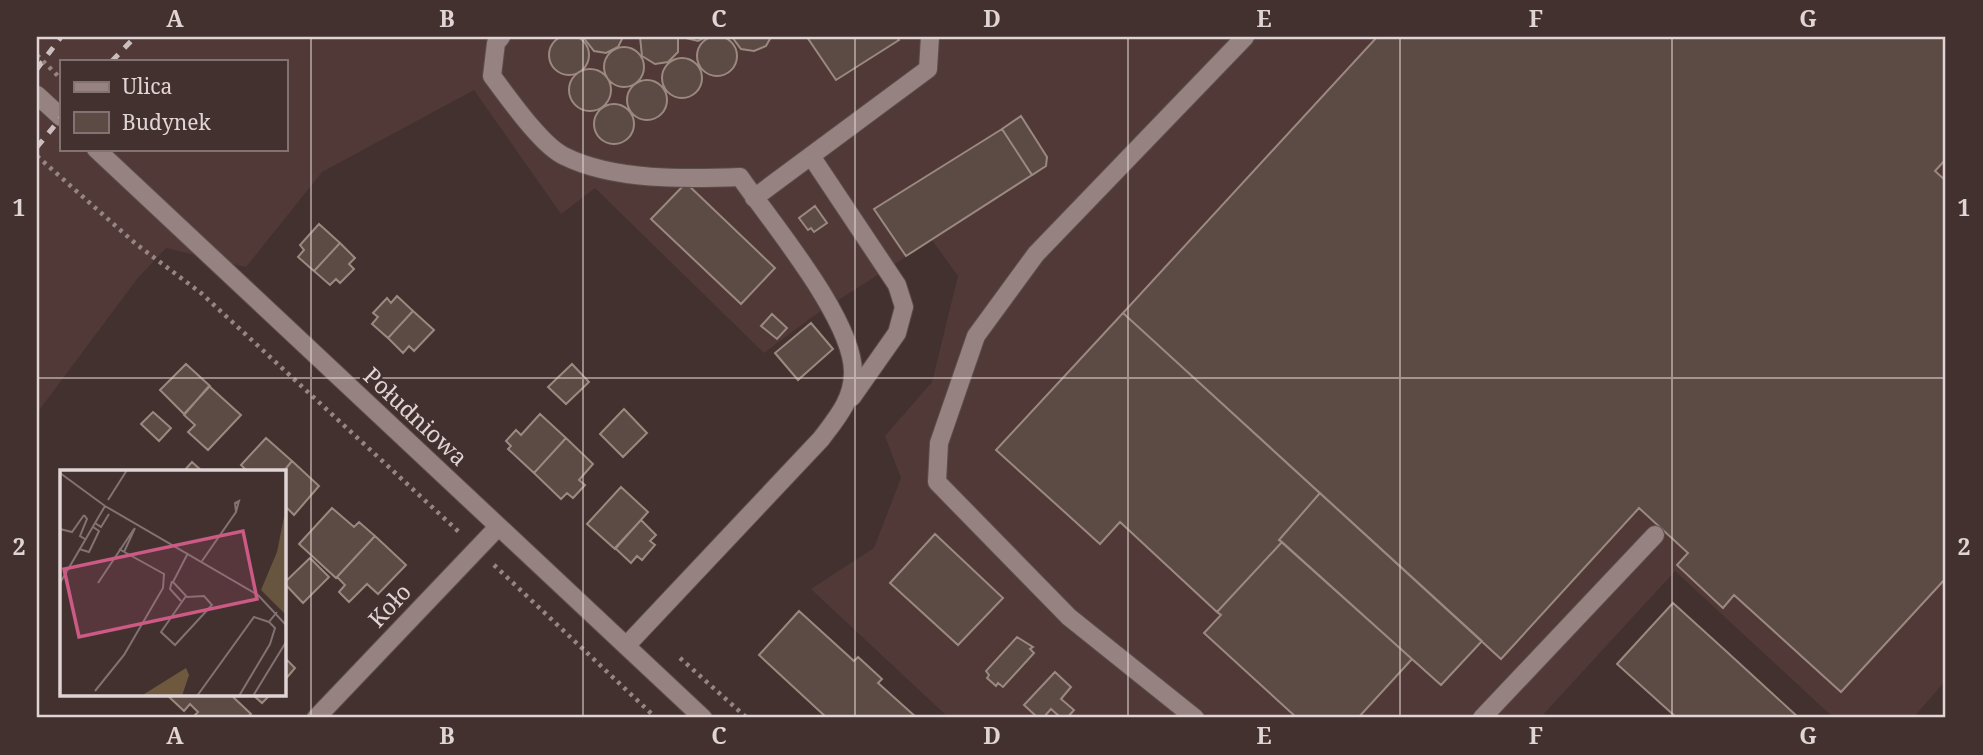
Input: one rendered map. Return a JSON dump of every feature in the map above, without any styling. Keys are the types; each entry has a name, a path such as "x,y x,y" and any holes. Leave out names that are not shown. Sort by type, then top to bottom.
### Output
{"street":[{"path":"501,37 496,43 492,76 525,120 562,156 612,170 675,179 740,177 831,307 846,340 853,372 847,404"},
{"path":"754,198 928,69 930,37"},
{"path":"1195,718 1069,617 937,482 939,443 976,336 1035,254 1245,37"},
{"path":"37,94 60,116"},
{"name":"Południowa","path":"97,150 703,718"},
{"path":"626,646 821,439 897,333 904,307 893,277 811,156"},
{"name":"Koło","path":"316,718 498,527"},
{"path":"1482,718 1655,534"}],"path":[{"path":"37,55 60,78"},
{"path":"37,156 136,244 201,293 656,718"}],"shaded area":[{"path":"37,37 1946,37 1946,680 1913,718 1834,718 1675,571 1540,718 949,718 811,589 874,548 901,478 885,436 932,382 958,276 932,240 812,317 764,353 595,188 561,214 474,90 322,172 246,267 166,248 137,279 37,413"}],"building":[{"path":"569,35 577,36 583,41 588,47 588,63 583,69 577,74 569,75 561,74 555,69 550,63 549,55 550,47 555,41 561,36"},
{"path":"717,36 725,37 731,42 736,48 736,64 731,70 725,75 717,76 709,75 703,70 698,64 697,56 698,48 703,42 709,37"},
{"path":"583,37 623,37 618,47 606,53 594,51"},
{"path":"640,37 678,37 678,52 668,62 655,64 642,56"},
{"path":"682,37 706,37 698,41"},
{"path":"732,37 771,37 766,46 754,51 741,49"},
{"path":"807,37 897,37 899,40 836,80"},
{"path":"1377,37 1946,37 1946,159 1935,171 1946,181 1946,578 1841,692 1734,595 1723,608 1677,565 1688,553 1639,508 1501,659 1123,313"},
{"path":"624,47 638,53 644,67 638,81 624,87 610,81 604,67 610,53"},
{"path":"682,58 690,59 696,64 701,70 701,86 696,92 690,97 682,98 674,97 668,92 663,86 662,78 663,70 668,64 674,59"},
{"path":"590,69 605,75 611,90 605,105 590,111 575,105 569,90 575,75"},
{"path":"647,80 655,81 661,86 666,92 666,108 661,114 655,119 647,120 639,119 633,114 628,108 627,100 628,92 633,86 639,81"},
{"path":"614,104 622,105 628,110 633,116 633,132 628,138 622,143 614,144 606,143 600,138 595,132 594,124 595,116 600,110 606,105"},
{"path":"1021,116 1047,157 1046,166 1032,175 1002,129"},
{"path":"1002,129 1032,175 906,256 874,209"},
{"path":"686,183 775,268 741,304 651,219"},
{"path":"815,206 827,223 814,232 811,228 808,230 799,218"},
{"path":"319,224 340,243 314,271 298,257 304,250 300,245"},
{"path":"340,243 355,258 349,264 354,269 340,283 336,279 330,285 314,271"},
{"path":"397,296 413,311 388,338 372,324 378,317 373,313 387,298 391,303"},
{"path":"413,311 434,330 414,351 409,346 403,353 388,338"},
{"path":"1123,313 1320,493 1279,540 1282,542 1217,612 1120,522 1100,544 996,450"},
{"path":"772,314 787,328 777,339 761,326"},
{"path":"811,323 833,349 798,380 775,353"},
{"path":"186,364 210,386 184,414 160,390"},
{"path":"572,364 589,382 566,404 548,387"},
{"path":"209,386 241,415 208,450 188,432 195,425 184,415"},
{"path":"624,409 647,433 623,457 600,434"},
{"path":"153,412 171,428 159,441 141,424"},
{"path":"540,414 566,438 534,473 508,449 511,446 506,441 516,430 521,435"},
{"path":"266,438 292,461 285,470 246,470 241,465"},
{"path":"566,438 593,464 579,480 585,485 573,498 567,493 561,499 534,473"},
{"path":"292,461 319,486 294,515 285,506 285,470"},
{"path":"192,462 201,470 185,470"},
{"path":"621,487 648,512 615,549 587,524"},
{"path":"1320,493 1482,641 1441,685 1279,540"},
{"path":"332,508 354,527 359,522 375,536 336,578 299,544"},
{"path":"641,520 656,535 650,541 655,545 642,560 637,556 631,563 615,548"},
{"path":"935,534 1003,598 958,645 890,583"},
{"path":"375,536 406,565 378,594 367,584 349,602 339,592 345,585 337,577"},
{"path":"1282,542 1412,659 1358,718 1297,718 1204,633 1221,615 1217,612"},
{"path":"310,558 329,577 303,603 285,582"},
{"path":"1673,603 1799,718 1677,718 1617,664"},
{"path":"799,611 854,661 858,657 882,679 878,683 917,718 827,718 759,655"},
{"path":"1017,637 1033,647 1030,649 1034,653 1003,687 998,683 996,686 987,678 989,675 986,671"},
{"path":"285,658 295,668 285,680"},
{"path":"1055,672 1071,687 1061,699 1074,710 1067,718 1061,718 1051,709 1043,718 1038,718 1024,705"},
{"path":"168,696 232,696 251,714 246,718 192,718 198,712 190,704 184,711"},
{"path":"254,696 269,696 262,703"}],"railway":[{"path":"37,69 61,37"},
{"path":"113,60 135,37"},
{"path":"37,147 60,119"}]}
